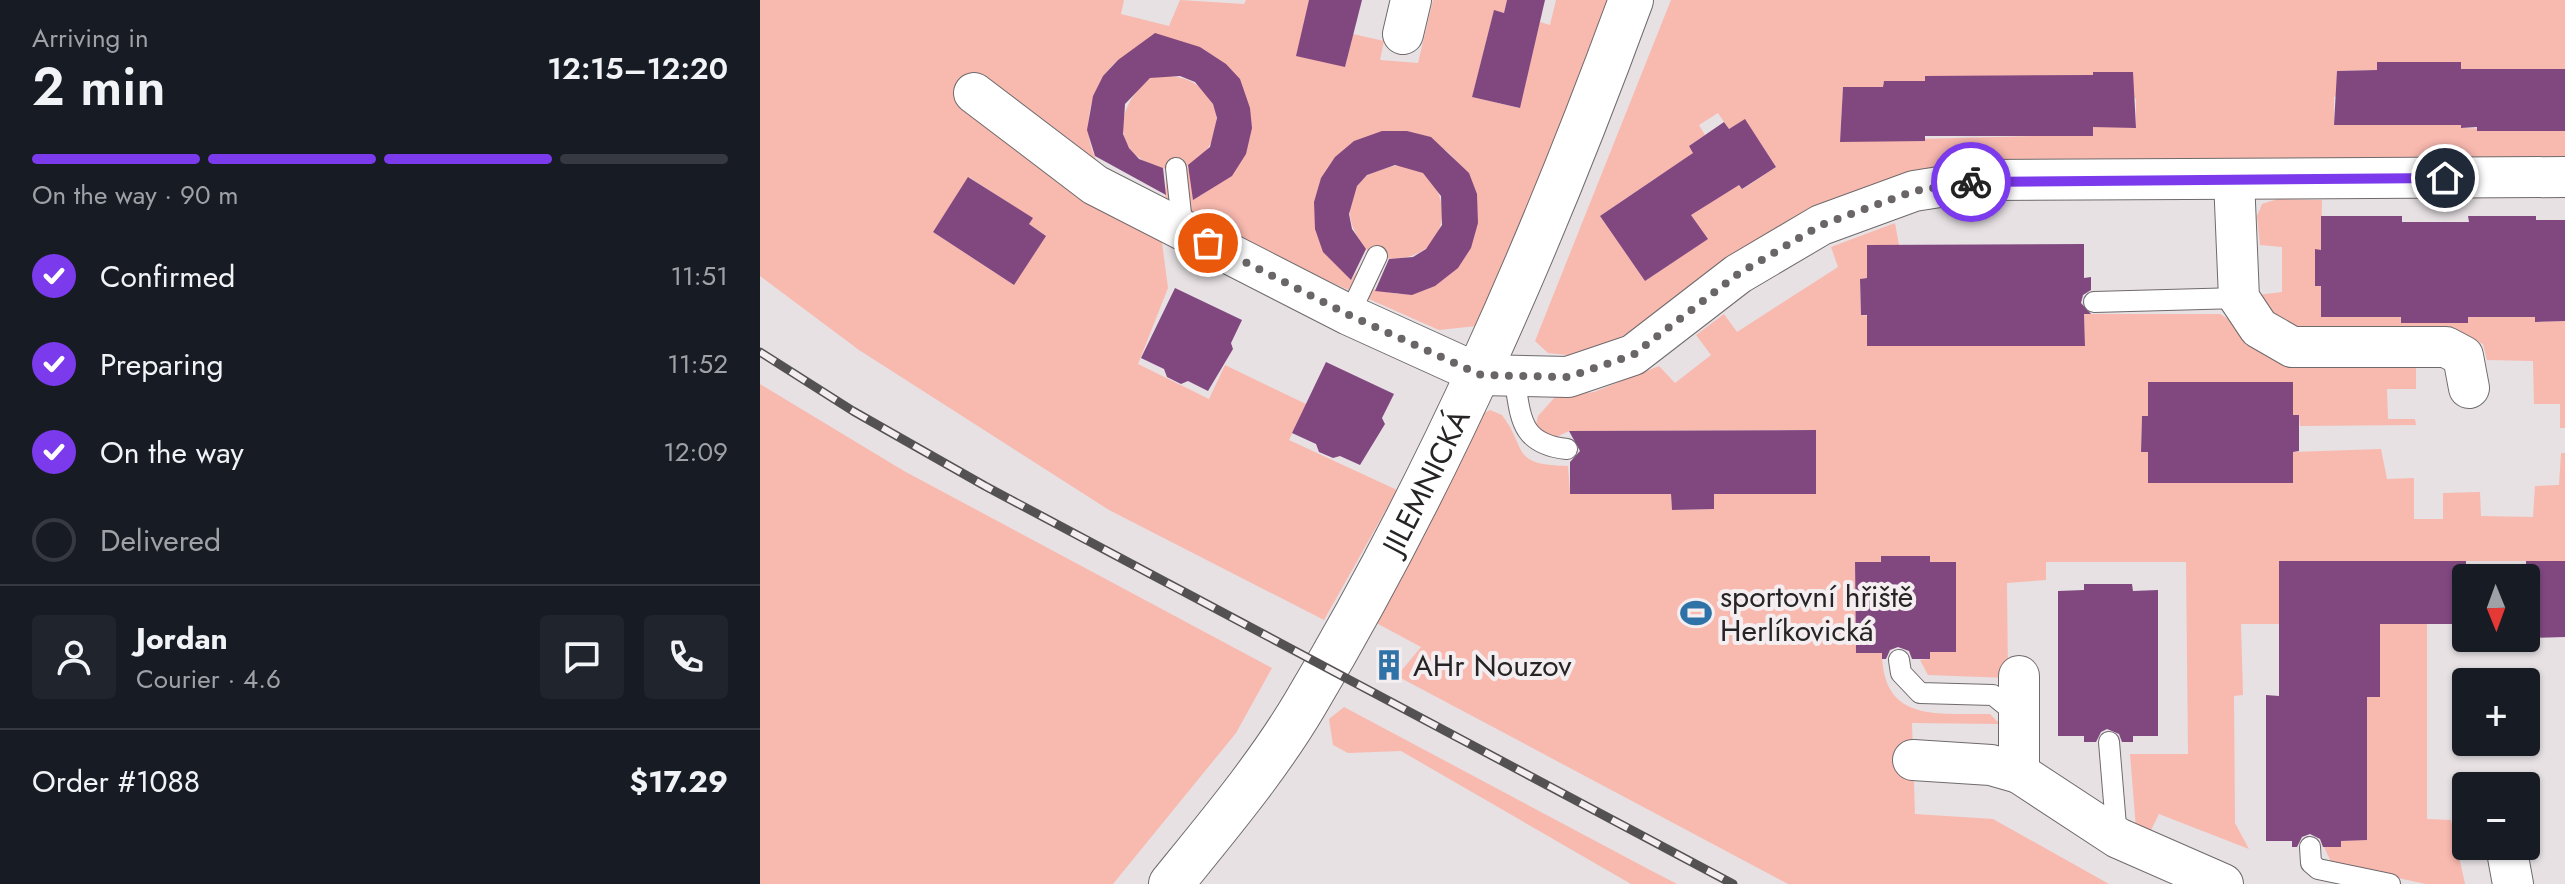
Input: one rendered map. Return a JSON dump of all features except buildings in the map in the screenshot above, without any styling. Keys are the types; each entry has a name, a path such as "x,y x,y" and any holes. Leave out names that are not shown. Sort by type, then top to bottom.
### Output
{"street":[{"name":"JILEMNICKÁ","path":"1171,884 1263,767 1305,705 1497,375 1631,0"},
{"path":"974,93 1095,185 1349,315 1497,375 1568,377 1633,355 1738,274 1821,225 1914,191 1984,180 2565,177"},
{"path":"2234,179 2239,298 2259,328 2292,347 2446,347 2463,356 2469,388"},
{"path":"2019,676 2019,773"},
{"path":"1913,760 1991,765 2019,773 2118,838 2223,884"},
{"path":"2509,860 2513,884"}],"lane":[{"path":"1176,168 1183,232"},
{"path":"1349,315 1377,256"},
{"path":"2094,302 2239,298"},
{"path":"1497,375 1528,433 1543,447 1567,449"},
{"path":"1899,660 1901,673 1920,693 1993,695 2019,716"},
{"path":"2109,742 2118,838"},
{"path":"2310,847 2311,863 2318,869 2390,884"}],"shaded area":[{"path":"760,0 1124,0 1121,14 1169,26 1180,0 1244,4 1246,0 1309,0 1345,67 1353,34 1384,41 1380,60 1418,63 1433,0 1507,0 1504,13 1494,11 1472,97 1519,108 1540,22 1550,25 1556,0 1612,0 1486,325 1439,330 1231,238 1213,212 1158,212 1168,288 1138,364 1209,399 1225,365 1306,404 1289,440 1397,490 1324,620 1109,510 859,350 760,276","holes":["1200,47 1230,70 1231,174 1200,196 1187,166 1204,152 1214,137 1217,120 1213,104 1204,91 1190,81 1172,76 1150,78 1128,104 1124,118 1123,132 1127,144 1136,155 1149,164 1167,169 1165,202 1107,174 1091,146 1089,115 1099,84 1118,60","1381,133 1436,144 1454,158 1472,185 1399,294 1372,289 1382,258 1411,256 1430,245 1440,228 1442,208 1437,189 1425,174 1409,166 1387,168 1369,174 1357,187 1352,196 1350,216 1357,236 1370,253 1351,280 1326,252","969,177 1032,218 1029,224 1045,235 1014,285 933,232"]},
{"path":"1671,0 2565,0 2565,69 2461,69 2460,62 2378,62 2377,70 2337,71 2334,125 2461,121 2461,128 2565,131 2565,159 2094,159 1969,164 1648,325 1577,356 1548,353 1535,341","holes":["2093,72 2136,99 2136,128 2093,124 2034,136 1840,141 1843,87 1883,87 1884,81 1925,81 1926,76 2093,76","1718,113 1729,129 1745,120 1776,167 1743,189 1689,146 1705,135 1699,125","1656,178 1680,212 1687,209 1707,239 1645,281 1600,216"]},
{"path":"2278,199 2322,200 2321,250 2315,250 2315,285 2321,286 2321,317 2401,317 2401,323 2468,323 2468,317 2535,317 2536,322 2565,321 2565,428 2560,428 2560,404 2534,404 2533,361 2487,360 2483,344 2469,338 2310,337 2265,309 2257,295 2282,292 2282,247 2260,245 2257,216 2262,204"},
{"path":"1895,223 1899,245 1867,246 1867,278 1860,279 1861,315 2085,345 2084,314 2220,314 2235,323 2416,361 2416,389 2387,389 2388,419 2415,419 2416,425 2300,426 2299,415 2293,415 2293,382 2148,382 2148,416 2142,416 2141,452 2148,452 2148,483 2293,483 2293,452 2381,449 2387,479 2414,478 2414,519 2443,519 2443,493 2480,492 2481,516 2533,517 2535,486 2559,485 2561,453 2565,453 2565,561 2279,561 2280,624 2241,624 2243,695 2234,696 2235,823 2249,849 2159,814 2149,834 2136,829 2130,754 2188,754 2186,562 2046,562 2046,580 2007,583 2008,678 1928,675 1920,660 1930,659 1930,652 1956,652 1956,562 1930,562 1929,556 1882,556 1881,562 1855,562 1856,653 1882,653 1885,676 1892,692 1903,703 1933,713 1990,714 2000,724 1912,723 1915,814 1993,819 2109,884 1788,884 1397,676 1421,647 1367,618 1482,414 1490,410 1502,415 1528,459 1568,466 1570,494 1671,494 1672,510 1714,509 1714,494 1816,494 1815,430 1569,431 1554,438 1545,435 1536,425 1538,416 1555,397 1594,392 1659,366 1675,383 1711,355 1696,335 1724,314 1737,332 1838,267 1831,247"},
{"path":"760,384 904,471 1272,668 1236,733 1113,884 760,884"},
{"path":"2380,623 2427,624 2427,819 2451,820 2452,860 2460,860 2465,884 2426,884 2332,864 2324,847 2341,847 2341,841 2367,839 2367,697 2379,697"},
{"path":"1344,707 1677,884 1631,884 1401,751 1348,753 1333,745 1329,719"}],"railway":[{"path":"760,352 853,411 985,486 1733,884"}],"way so far":[{"path":"1208,243 1349,315 1481,375 1568,377 1633,355 1738,274 1821,225 1914,191 1971,182"}],"place":[{"name":"sportovní hřiště Herlíkovická","path":"1696,613"},
{"name":"AHr Nouzov","path":"1389,665"}],"route":[{"path":"1971,182 2445,178"}]}
